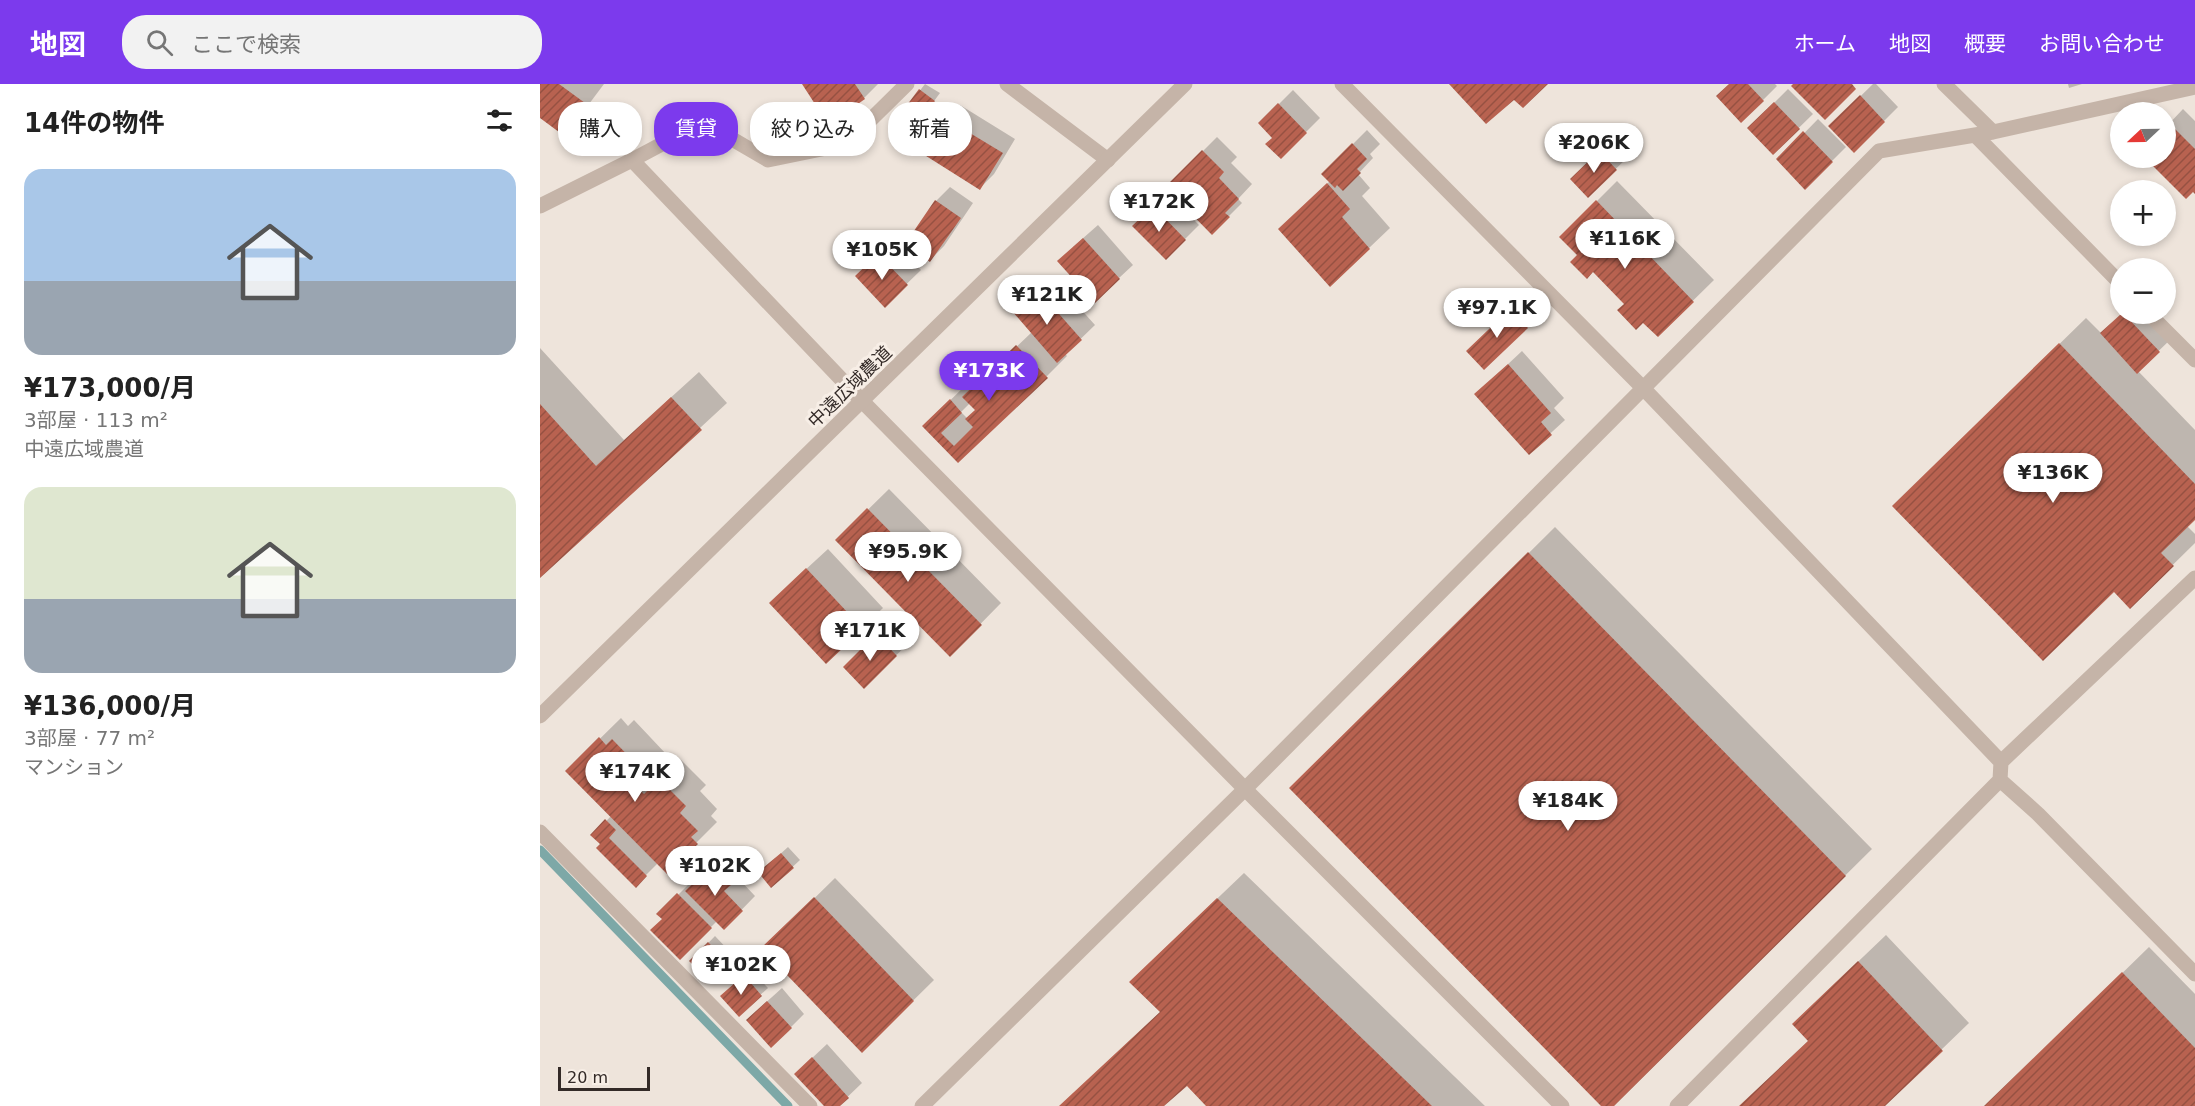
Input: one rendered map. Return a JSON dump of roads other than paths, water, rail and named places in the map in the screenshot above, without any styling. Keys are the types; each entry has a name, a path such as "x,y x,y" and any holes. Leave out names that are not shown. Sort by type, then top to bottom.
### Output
{"street":[{"path":"540,206 703,122 768,160 846,144 907,84"},
{"path":"1007,84 1108,160"},
{"name":"中遠広域農道","path":"540,716 1185,84"},
{"path":"1342,84 1644,389 2001,762"},
{"path":"1944,84 1993,132"},
{"path":"922,1106 1245,789 1879,151 1993,132 2195,87"},
{"path":"1975,135 2110,273"},
{"path":"632,160 862,402 1562,1106"},
{"path":"2159,324 2195,360"},
{"path":"1677,1106 2000,780 2001,762 2195,578"},
{"path":"2000,780 2038,814 2195,974"},
{"path":"540,832 810,1106"}],"waterway":[{"path":"540,850 788,1106"}]}
